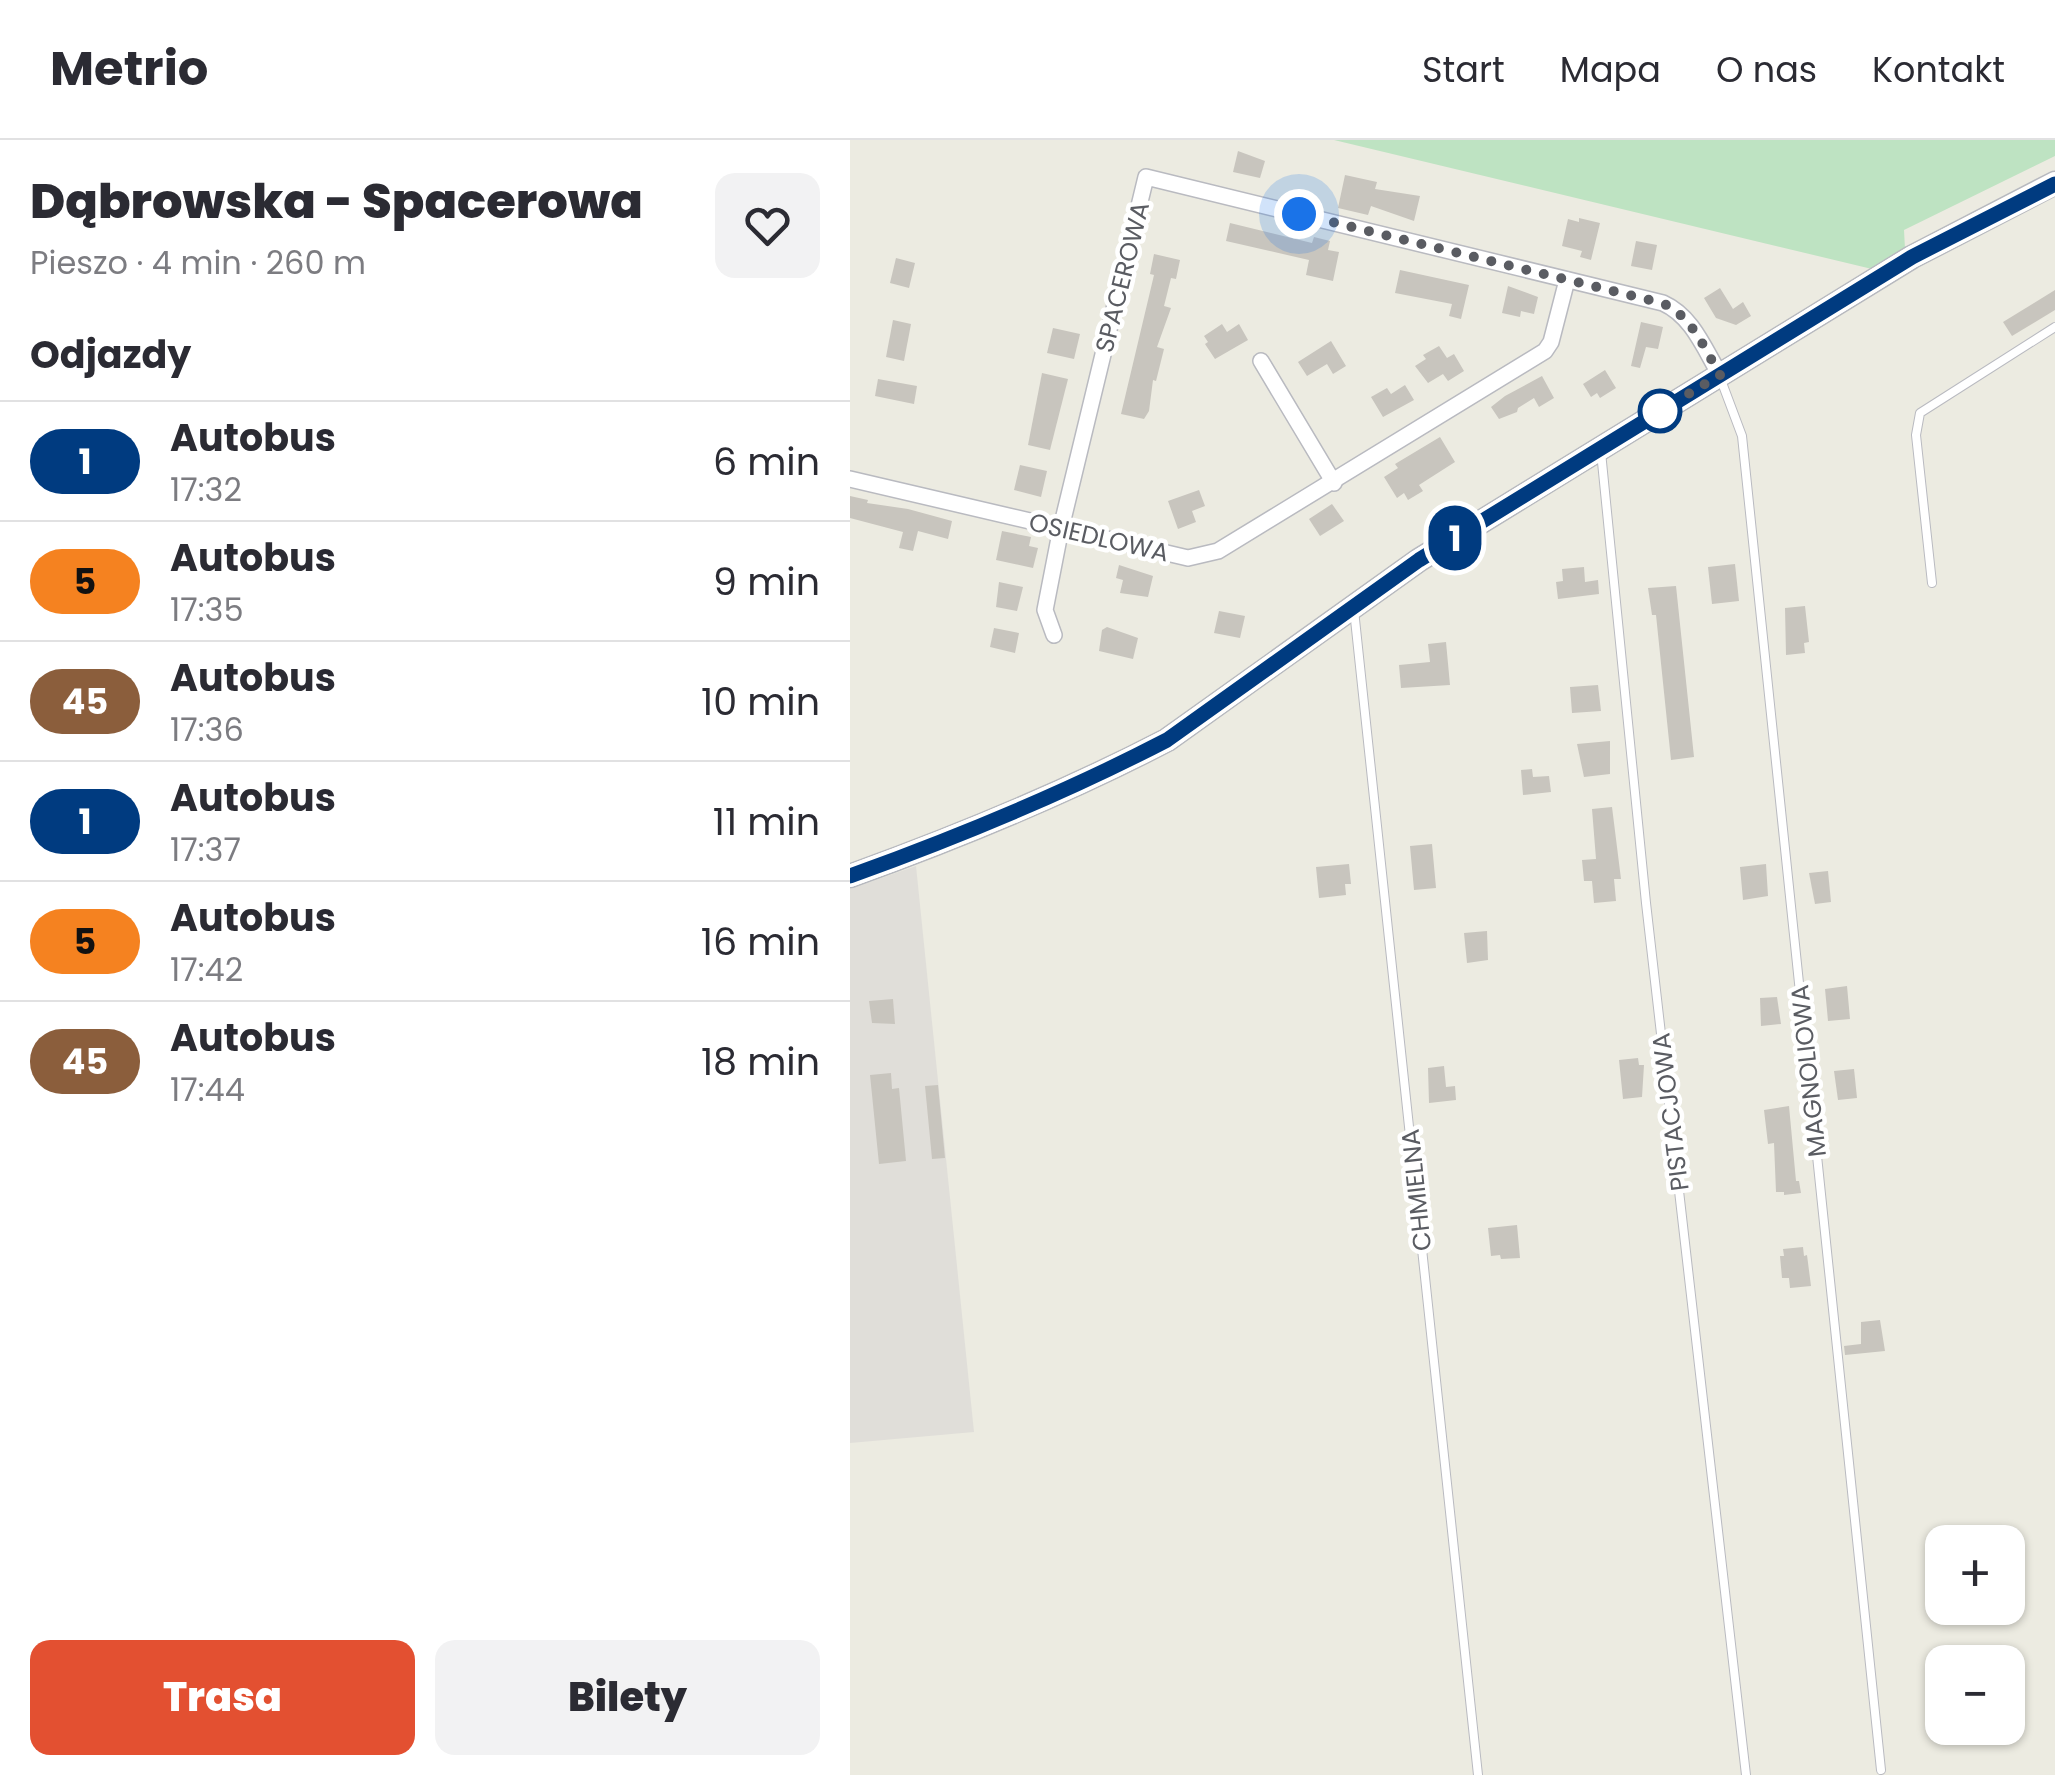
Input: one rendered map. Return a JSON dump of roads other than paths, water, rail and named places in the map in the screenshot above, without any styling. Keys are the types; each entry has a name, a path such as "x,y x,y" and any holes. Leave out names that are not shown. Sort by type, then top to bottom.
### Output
{"street":[{"name":"SPACEROWA","path":"1054,635 1045,610 1061,528 1146,177 1662,303 1688,320 1720,375"},
{"path":"850,876 972,829 1167,740 1419,560 1912,257 2055,184"},
{"name":"OSIEDLOWA","path":"850,480 1188,558 1218,551 1545,351 1551,342 1567,280"},
{"path":"1262,361 1334,483"}],"lane":[{"path":"1932,583 1916,435 1920,413 2055,327"},
{"name":"MAGNOLIOWA","path":"1720,375 1742,436 1881,1770"},
{"name":"PISTACJOWA","path":"1601,448 1646,903 1746,1775"},
{"name":"CHMIELNA","path":"1354,606 1478,1775"}]}
